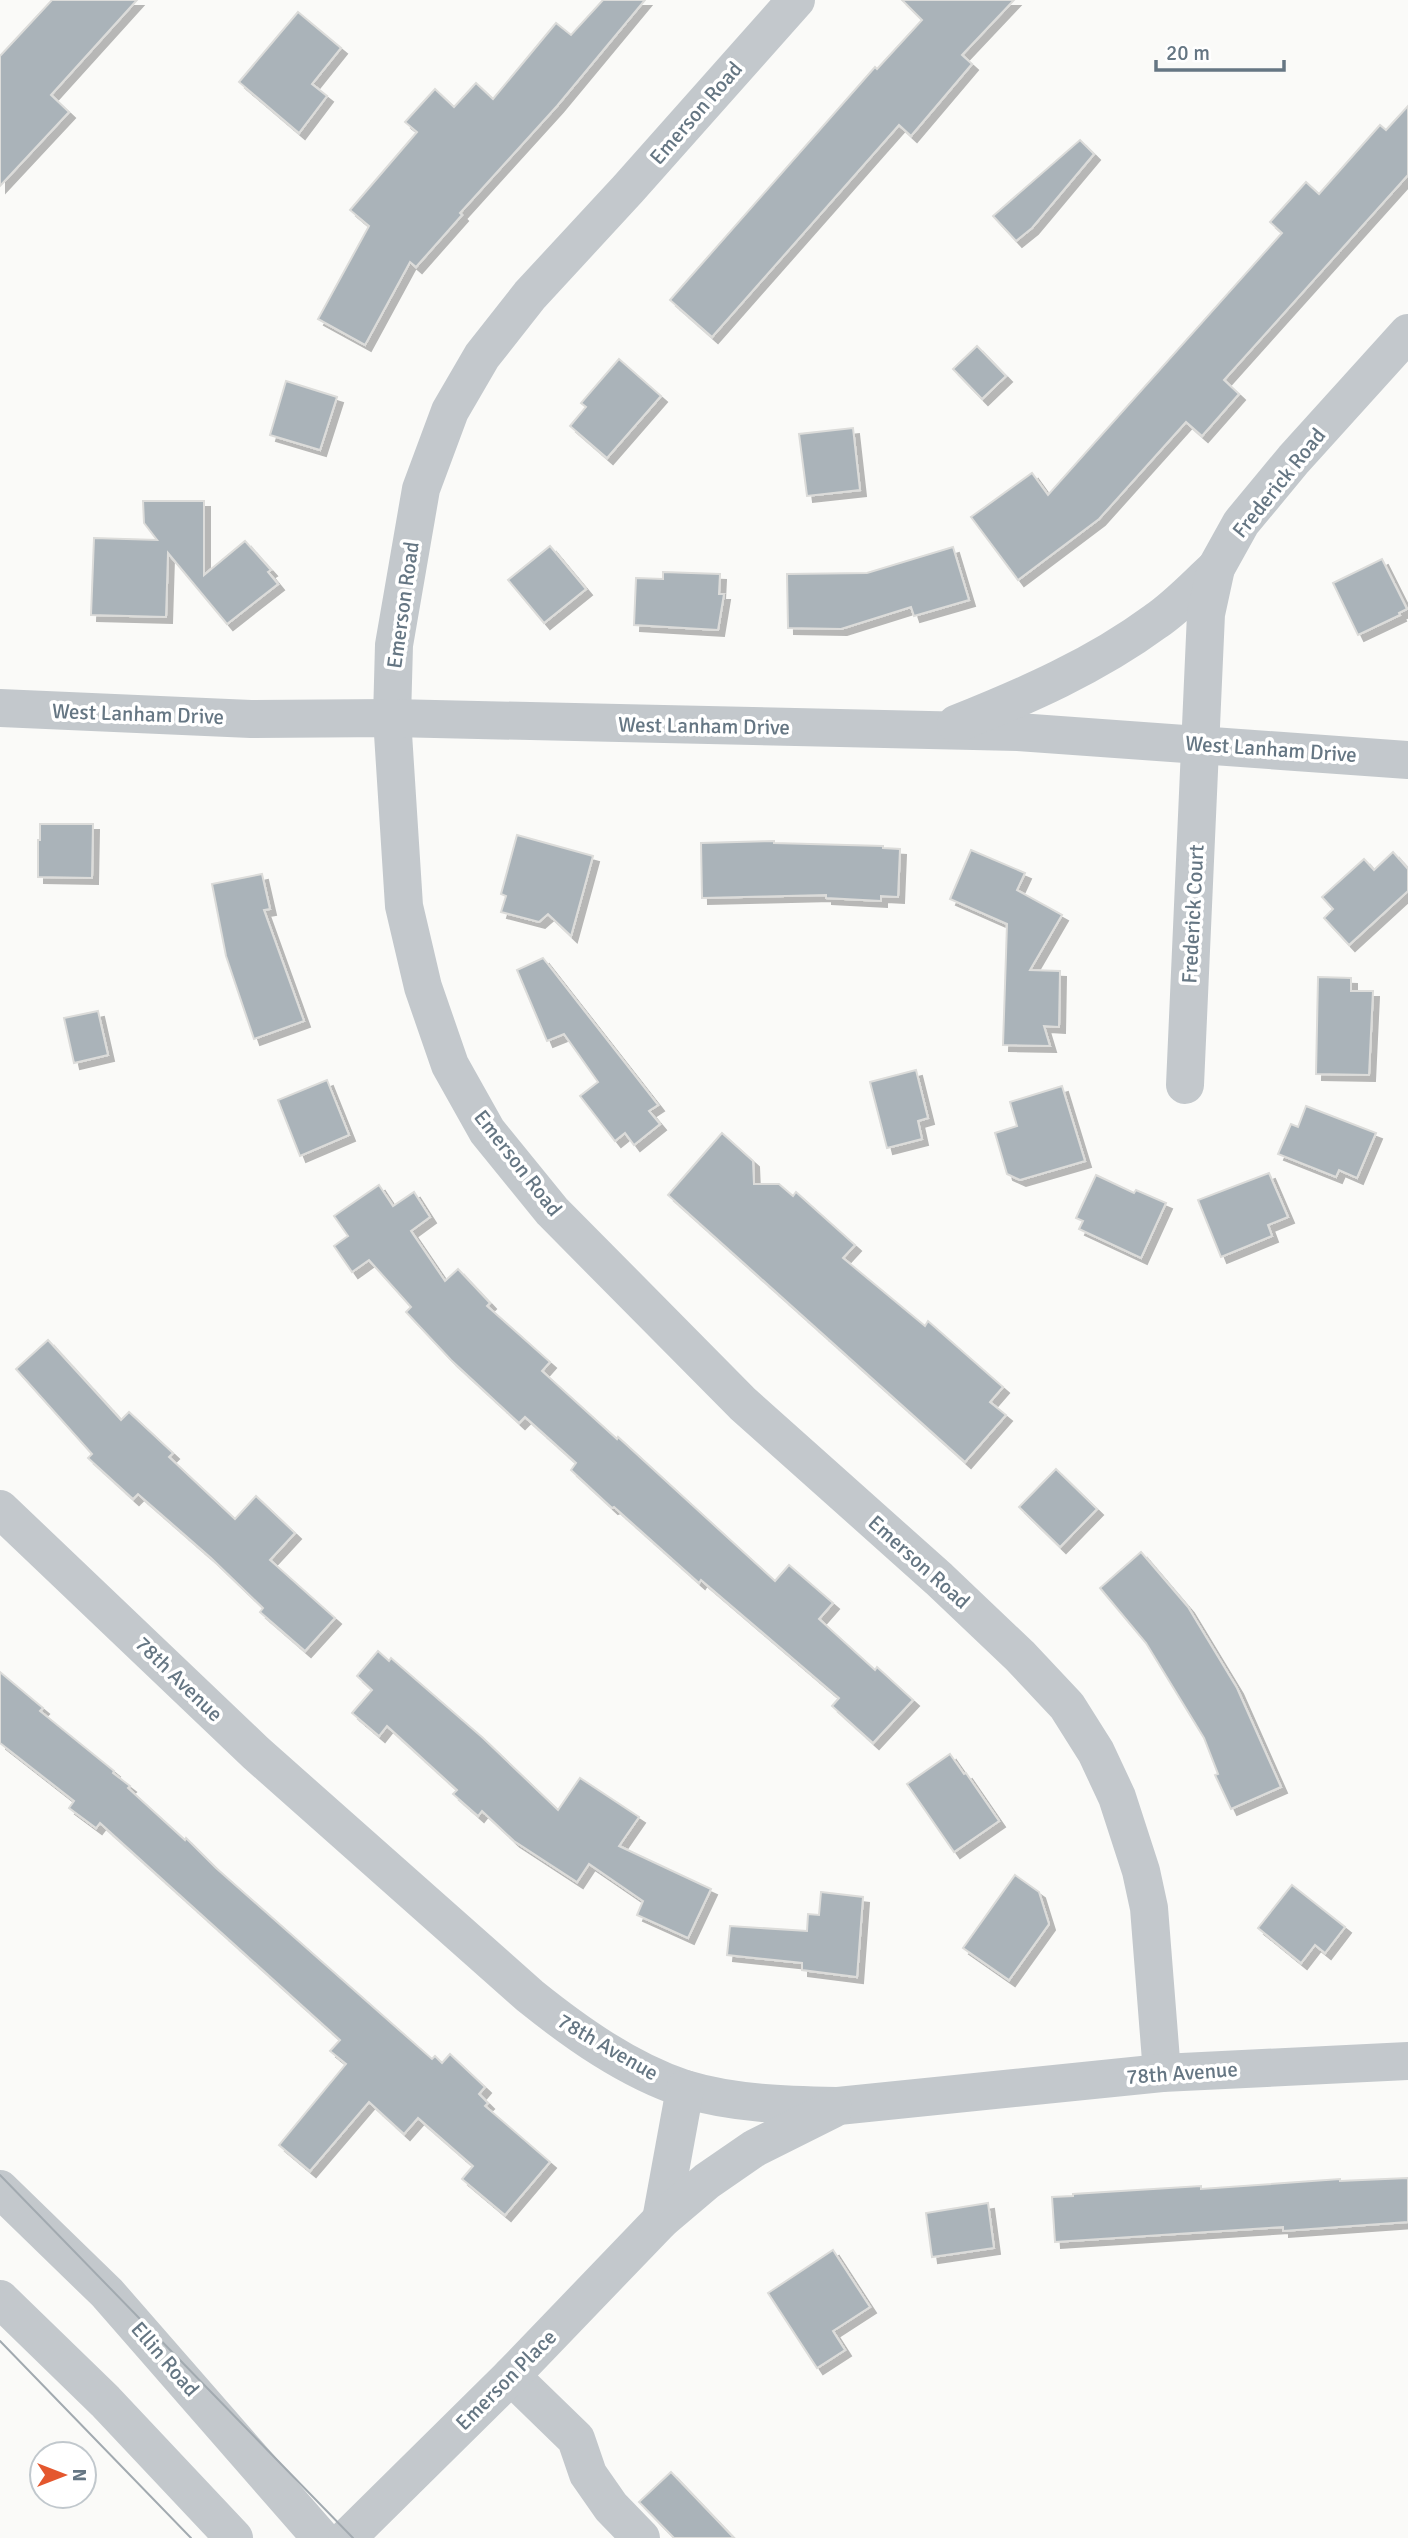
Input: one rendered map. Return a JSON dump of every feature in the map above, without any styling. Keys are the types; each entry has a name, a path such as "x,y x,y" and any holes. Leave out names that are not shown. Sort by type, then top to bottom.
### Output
{"street":[{"name":"Emerson Road","path":"796,0 530,295 482,356 450,411 421,489 394,645 392,718 404,905 424,987 450,1065 487,1130 552,1211 743,1404 939,1579 1020,1656 1067,1706 1096,1752 1117,1797 1141,1871 1149,1908 1162,2073"},
{"name":"Frederick Road","path":"1201,744 1206,614 1216,568 1241,523 1294,459 1408,333"},
{"path":"940,731 1055,682 1108,652 1158,620 1216,568"},
{"name":"West Lanham Drive","path":"0,708 251,719 392,718 1018,732 1408,760"},
{"name":"Frederick Court","path":"1185,1085 1201,744"},
{"name":"78th Avenue","path":"0,1509 256,1753 530,1996 574,2031 638,2069 685,2089 787,2105 838,2106 1162,2073 1408,2061"},
{"path":"661,2220 685,2089"},
{"name":"Emerson Place","path":"347,2538 511,2376 661,2220 707,2180 755,2148 838,2106"},
{"name":"Ellin Road","path":"0,2189 107,2293 321,2538"},
{"path":"0,2299 105,2401 234,2538"},
{"path":"511,2376 576,2439 588,2474 611,2507 641,2538"}],"building":[{"path":"52,0 137,0 51,95 69,112 0,186 0,56"},
{"path":"603,0 645,0 557,106 460,213 462,215 416,267 410,262 365,345 318,319 369,226 350,210 417,132 405,122 435,89 454,107 476,83 493,99 556,23 571,35"},
{"path":"902,0 1014,0 962,55 972,64 911,136 899,125 712,337 670,300 875,67 877,69 922,20"},
{"path":"298,12 341,48 312,84 327,96 299,133 239,82"},
{"path":"1408,106 1408,175 1224,380 1239,394 1202,436 1186,422 1099,519 1018,580 971,517 1032,473 1048,495 1282,233 1270,222 1306,182 1319,194 1380,125 1386,130"},
{"path":"1080,140 1094,154 1032,228 1016,241 993,216"},
{"path":"977,346 1006,376 982,399 953,369"},
{"path":"619,359 661,396 607,458 570,426 586,407 581,403"},
{"path":"286,381 337,397 320,450 270,435"},
{"path":"853,428 860,490 807,496 799,434"},
{"path":"143,501 204,501 204,575 245,541 271,570 268,572 278,584 227,624 168,553 166,617 91,615 94,538 157,540 144,523"},
{"path":"550,546 586,589 544,623 508,580"},
{"path":"953,547 969,600 914,616 911,607 841,629 788,628 787,574 867,573"},
{"path":"1382,559 1407,609 1358,635 1333,583"},
{"path":"663,572 720,574 719,594 724,594 718,630 634,625 636,578 663,579"},
{"path":"40,824 93,824 92,878 38,877"},
{"path":"517,835 593,856 571,936 548,914 539,922 501,912 506,896 501,894"},
{"path":"774,841 900,849 898,897 881,896 881,901 826,898 826,895 702,898 701,843"},
{"path":"971,850 1025,873 1017,890 1062,915 1030,970 1060,971 1059,1027 1044,1026 1050,1046 1003,1045 1007,924 950,899"},
{"path":"1393,852 1408,869 1408,891 1349,945 1324,918 1333,909 1322,897 1364,859 1374,870"},
{"path":"262,874 270,909 264,910 304,1021 254,1039 226,956 212,884"},
{"path":"543,958 658,1105 649,1111 660,1124 634,1145 625,1133 615,1141 580,1096 598,1082 564,1034 547,1041 517,970"},
{"path":"1318,977 1351,978 1351,991 1373,991 1369,1075 1316,1074"},
{"path":"98,1011 108,1055 74,1063 64,1018"},
{"path":"916,1070 928,1118 918,1121 922,1139 887,1148 870,1082"},
{"path":"327,1080 349,1135 300,1156 278,1100"},
{"path":"1062,1086 1085,1161 1020,1180 1007,1174 995,1133 1017,1126 1010,1102"},
{"path":"1306,1106 1376,1133 1357,1178 1339,1170 1336,1177 1278,1154 1291,1124 1298,1127"},
{"path":"722,1133 753,1161 754,1184 779,1184 793,1196 796,1192 855,1245 843,1258 925,1326 928,1321 1003,1387 990,1402 1006,1415 965,1462 668,1195"},
{"path":"1269,1173 1288,1217 1268,1225 1272,1236 1221,1257 1198,1200"},
{"path":"1096,1175 1134,1193 1136,1190 1166,1203 1141,1258 1079,1229 1083,1221 1076,1218"},
{"path":"379,1185 393,1206 414,1192 430,1217 411,1231 445,1281 458,1269 490,1303 487,1306 550,1362 542,1371 775,1581 789,1565 833,1603 819,1619 913,1700 873,1743 832,1706 839,1698 612,1508 571,1470 576,1463 525,1417 519,1423 451,1360 406,1312 411,1307 369,1260 352,1272 334,1246 348,1236 334,1216"},
{"path":"48,1340 121,1420 129,1412 173,1453 169,1457 235,1519 256,1496 295,1533 270,1560 335,1618 305,1651 260,1612 263,1608 211,1558 138,1494 133,1499 88,1458 92,1454 16,1369"},
{"path":"1056,1469 1097,1509 1060,1547 1019,1507"},
{"path":"1141,1552 1188,1607 1237,1688 1281,1787 1231,1809 1215,1775 1218,1774 1204,1738 1146,1643 1100,1588"},
{"path":"378,1651 389,1661 391,1658 483,1738 558,1810 580,1778 639,1817 619,1846 711,1889 688,1938 637,1915 643,1901 589,1864 577,1882 514,1841 482,1811 478,1816 453,1794 457,1790 387,1726 379,1736 352,1713 372,1690 357,1676"},
{"path":"0,1672 43,1708 40,1711 114,1771 113,1773 130,1786 128,1788 185,1840 186,1838 216,1868 432,2059 435,2056 442,2063 450,2054 485,2087 479,2094 488,2103 485,2106 550,2162 505,2215 462,2179 473,2166 418,2118 404,2134 369,2102 310,2171 279,2145 346,2064 330,2051 340,2040 100,1823 96,1828 69,1808 74,1801 0,1743"},
{"path":"950,1754 999,1821 954,1852 907,1784"},
{"path":"1015,1875 1039,1892 1049,1924 1009,1980 963,1948"},
{"path":"1292,1885 1345,1927 1325,1953 1315,1945 1301,1963 1258,1928"},
{"path":"821,1892 863,1897 857,1977 802,1970 802,1963 727,1955 730,1926 807,1931 808,1914 819,1915"},
{"path":"1408,2178 1408,2222 1055,2242 1052,2197 1201,2186 1201,2189 1340,2179"},
{"path":"988,2203 994,2248 932,2257 926,2213"},
{"path":"833,2250 870,2307 833,2331 845,2350 817,2368 768,2293"},
{"path":"671,2472 734,2538 674,2538 639,2502"}],"tram line":[{"path":"0,2175 353,2538"},
{"path":"0,2341 191,2538"}]}
